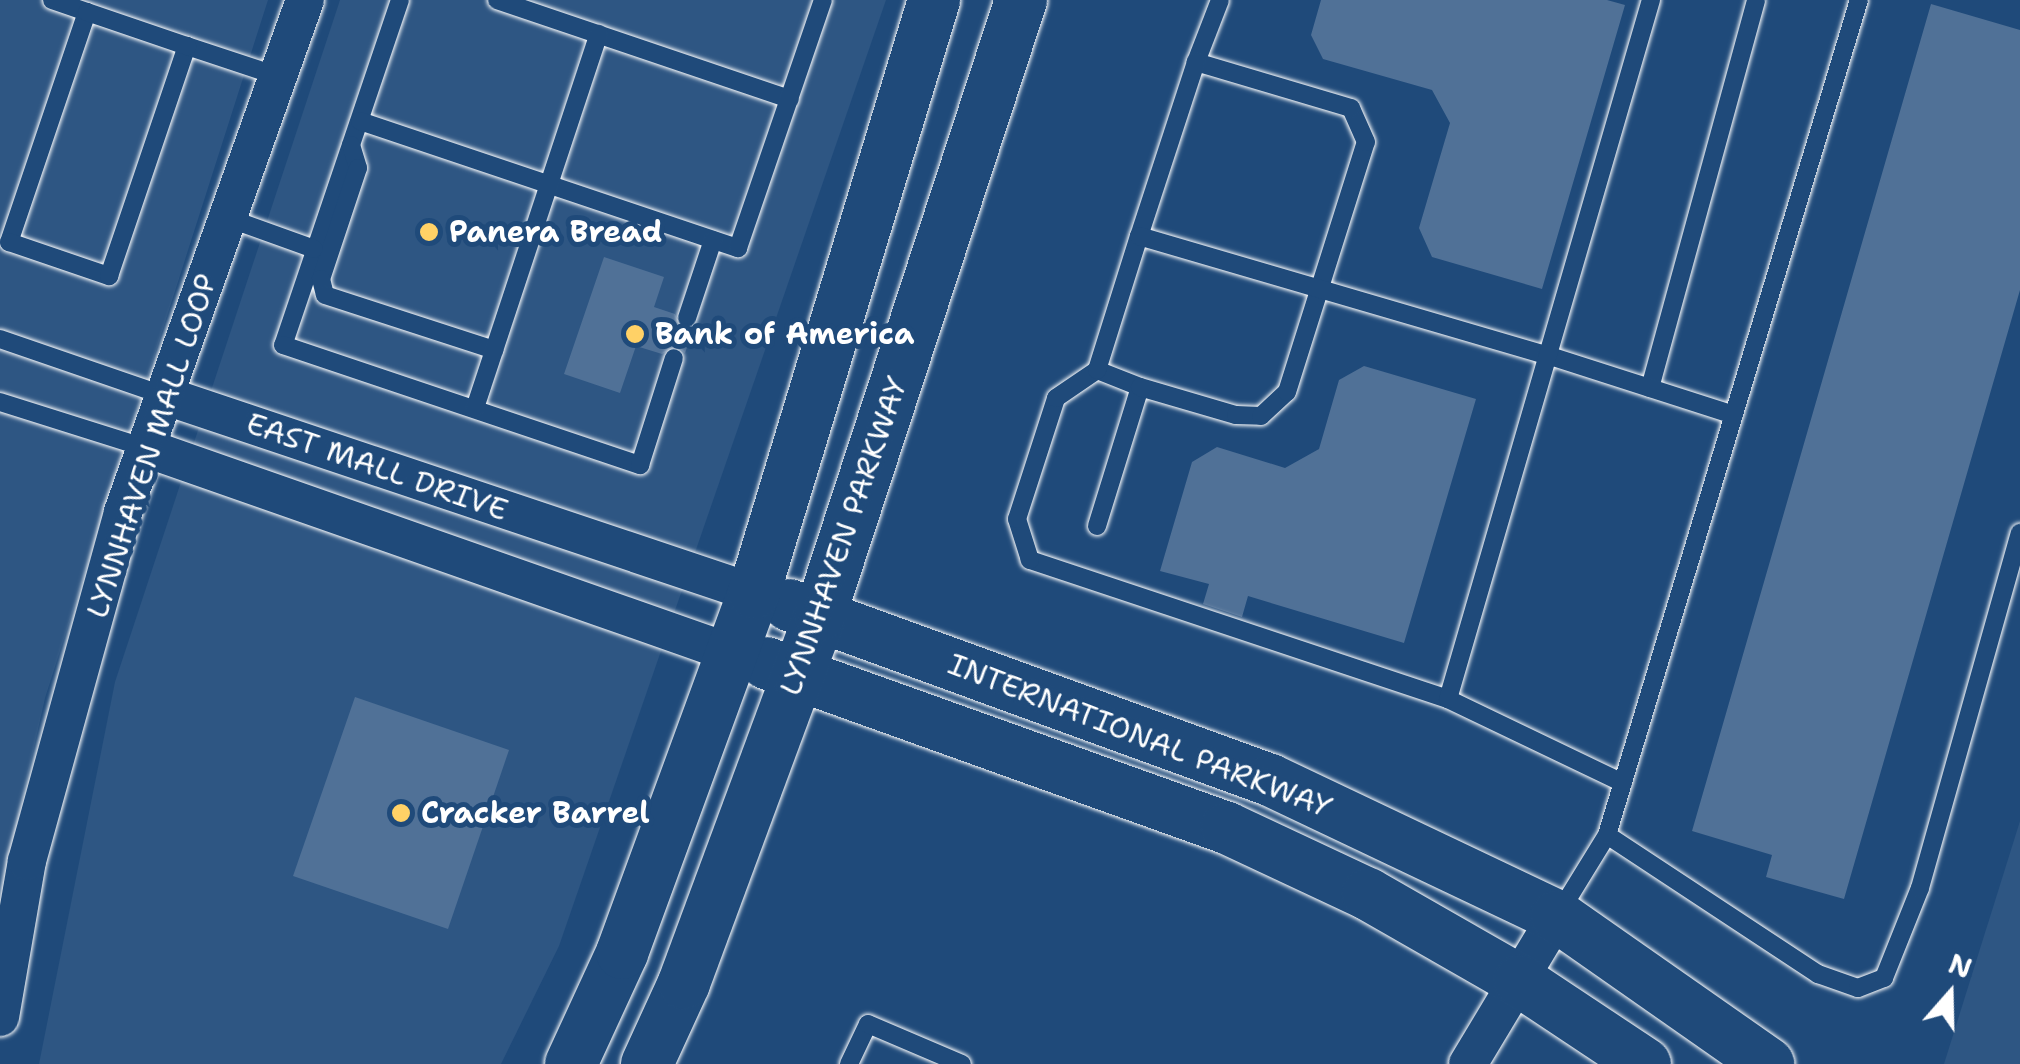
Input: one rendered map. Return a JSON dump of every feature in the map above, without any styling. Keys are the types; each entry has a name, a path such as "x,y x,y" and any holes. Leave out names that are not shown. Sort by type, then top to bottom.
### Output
{"main road":[{"path":"571,1064 622,953 696,763 754,593 934,0"},
{"name":"LYNNHAVEN PARKWAY","path":"647,1064 684,983 820,616 1021,0"},
{"name":"INTERNATIONAL PARKWAY","path":"754,593 1270,780 1557,916 1768,1064"},
{"name":"INTERNATIONAL PARKWAY","path":"732,653 798,672 1227,828 1368,894 1520,981 1645,1064"}],"street":[{"name":"LYNNHAVEN MALL LOOP","path":"0,1017 27,861 123,512 306,0"},
{"name":"EAST MALL DRIVE","path":"166,396 754,593"},
{"name":"EAST MALL DRIVE","path":"146,448 732,653"},
{"path":"1468,1064 1557,916"}],"lane":[{"path":"52,0 281,77"},
{"path":"400,0 283,346 640,464 674,358"},
{"path":"497,0 790,99"},
{"path":"360,120 738,248 824,0"},
{"path":"1220,0 1196,62 1097,370 1056,398 1017,520 1030,560 1448,699 1623,783"},
{"path":"1448,699 1651,0"},
{"path":"1650,388 1756,0"},
{"path":"1557,916 1607,836 1859,0"},
{"path":"87,12 9,242 108,276 187,46"},
{"path":"475,408 599,34"},
{"path":"1097,370 1236,416 1261,416 1287,392 1366,142 1351,108 1196,62"},
{"path":"351,145 358,168 321,280 325,295 494,350"},
{"path":"228,218 314,249"},
{"path":"1140,236 1547,355 1734,415"},
{"path":"687,318 712,240"},
{"name":"EAST MALL DRIVE","path":"0,340 166,396"},
{"path":"1097,526 1140,387"},
{"name":"EAST MALL DRIVE","path":"0,402 146,448"},
{"path":"1607,836 1818,974 1858,988 1884,978 1920,888 2020,533"},
{"path":"849,1064 868,1024 962,1064"}],"shaded area":[{"path":"0,0 268,0 45,698 0,900"},
{"path":"340,0 886,0 559,946 501,1064 39,1064 115,682"},
{"path":"2020,821 2020,1064 1944,1064"}],"building":[{"path":"1321,0 1607,0 1625,5 1542,289 1432,257 1419,228 1450,123 1432,90 1323,59 1311,35"},
{"path":"1931,4 2020,30 2020,290 1844,899 1766,877 1772,855 1692,831"},
{"name":"Bank of America","path":"604,257 664,277 654,307 675,314 682,329 694,328 685,353 677,346 662,354 636,346 620,393 564,374"},
{"path":"1364,366 1476,399 1404,643 1248,596 1242,617 1203,604 1209,584 1160,571 1192,462 1217,447 1285,468 1319,449 1339,380"},
{"name":"Cracker Barrel","path":"355,697 509,750 448,929 293,876"}],"place":[{"name":"Panera Bread","path":"429,232"},
{"name":"Bank of America","path":"635,334"},
{"name":"Cracker Barrel","path":"401,813"}]}
